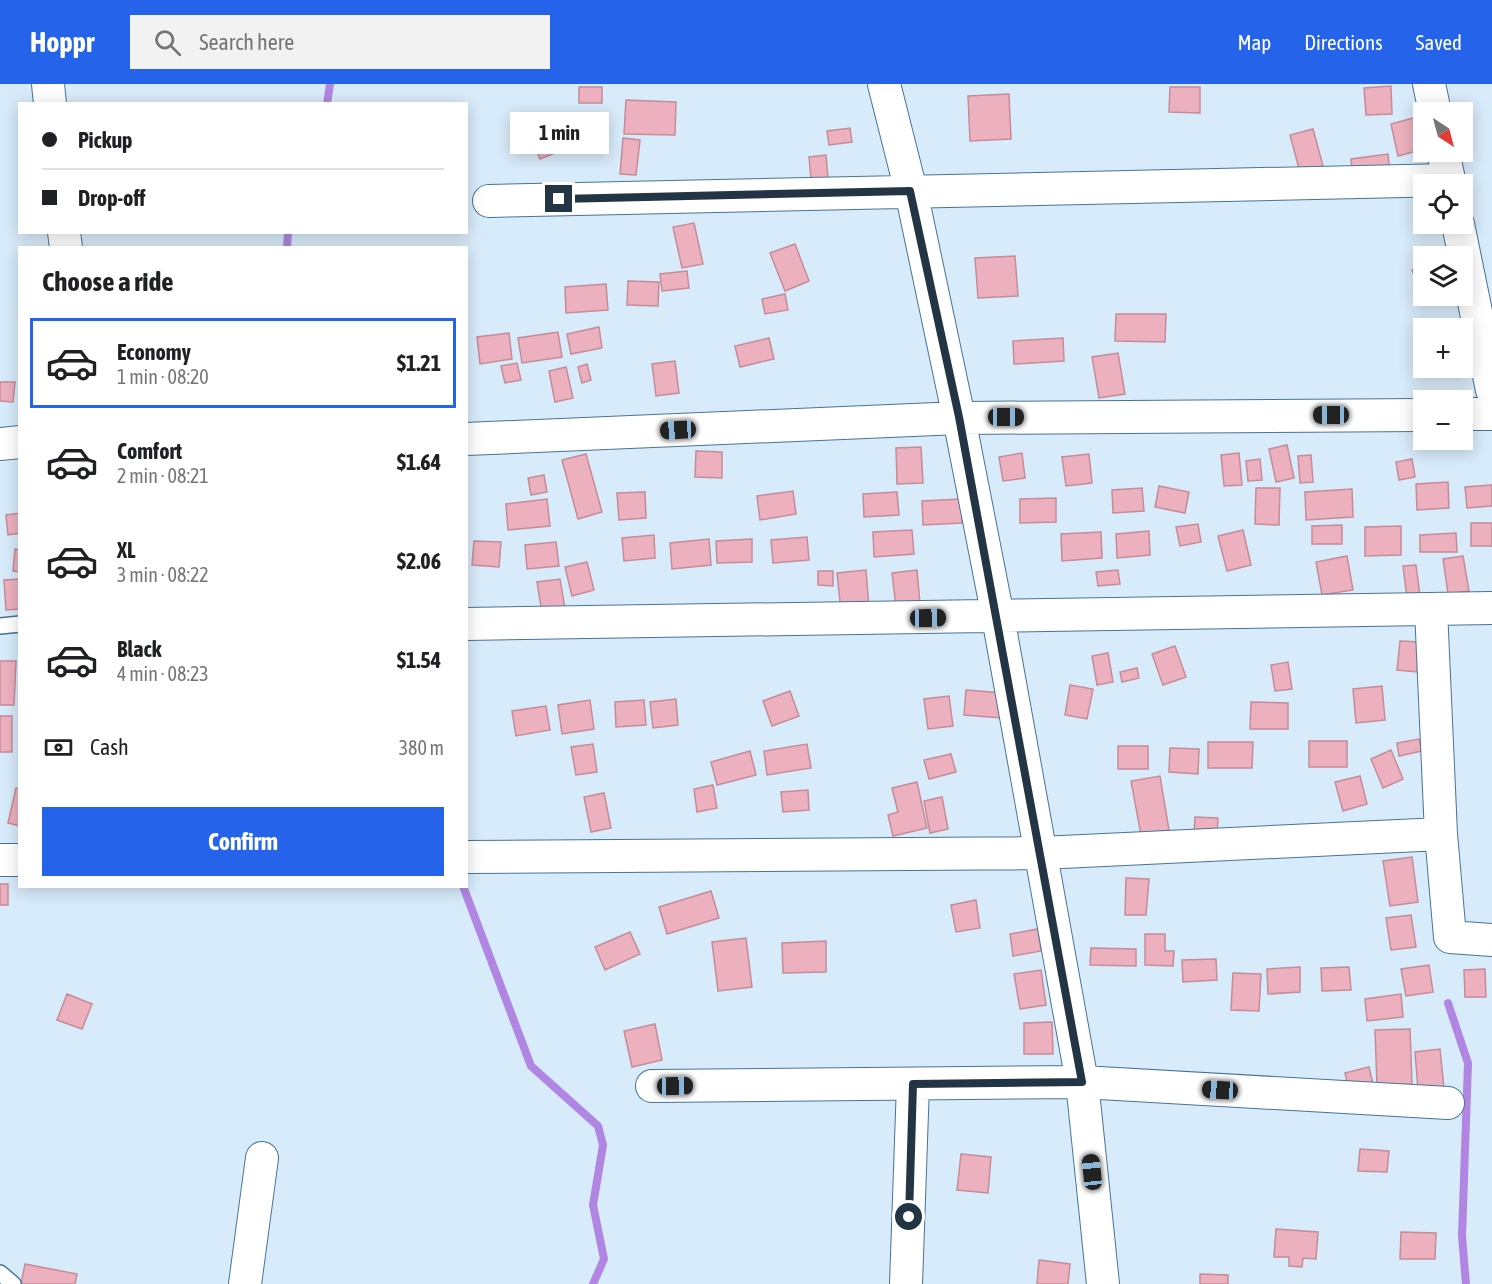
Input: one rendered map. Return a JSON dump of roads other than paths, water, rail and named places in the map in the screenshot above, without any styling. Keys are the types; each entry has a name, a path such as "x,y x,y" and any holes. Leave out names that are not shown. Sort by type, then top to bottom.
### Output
{"street":[{"path":"48,84 50,102"},
{"path":"884,84 910,191 959,417 998,617 1082,1082 1103,1284"},
{"path":"1430,84 1433,102"},
{"path":"489,201 910,191 1447,172"},
{"path":"1460,234 1492,390"},
{"path":"1473,414 1492,414"},
{"path":"468,439 959,417 1413,415"},
{"path":"0,444 18,442"},
{"path":"468,624 1492,608"},
{"path":"1431,609 1441,834 1450,937 1492,939"},
{"path":"468,857 1041,853 1441,834"},
{"path":"0,860 18,860"},
{"path":"652,1086 1082,1082 1448,1103"},
{"path":"906,1284 913,1084"},
{"path":"245,1284 262,1158"}],"lane":[{"path":"0,626 18,624"},
{"path":"0,1273 12,1284"}],"waterway":[{"path":"327,102 330,84"},
{"path":"287,246 288,234"},
{"path":"464,888 531,1066 598,1126 603,1145 593,1205 604,1259 593,1284"},
{"path":"1448,1003 1468,1063 1462,1236 1466,1284"}]}
